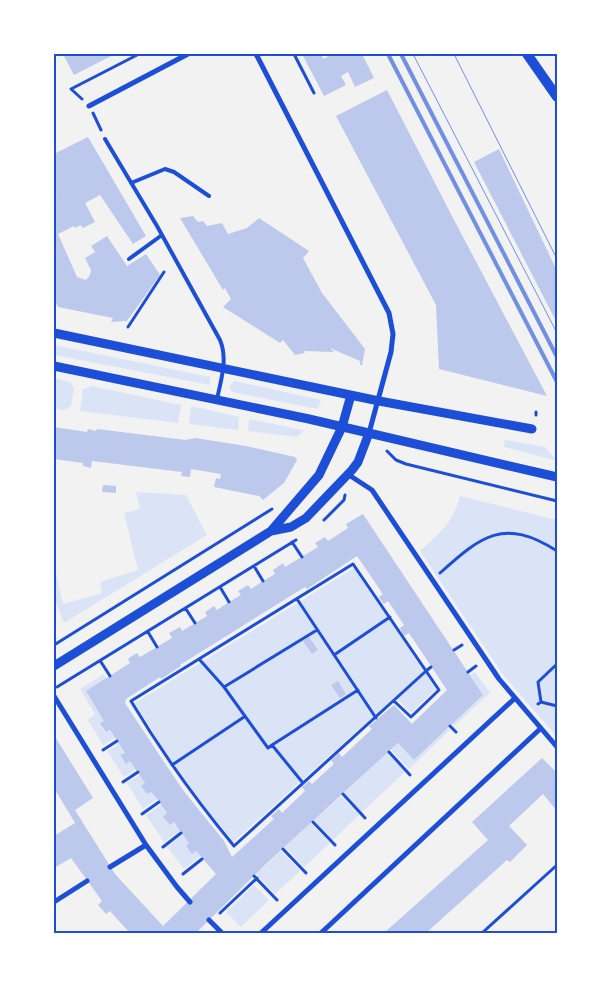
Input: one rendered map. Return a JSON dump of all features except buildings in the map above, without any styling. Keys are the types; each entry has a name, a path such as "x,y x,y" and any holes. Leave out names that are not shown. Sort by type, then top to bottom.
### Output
{"main road":[{"path":"527,54 557,97"}],"street":[{"path":"89,106 188,54"},
{"path":"256,54 389,313 393,334 391,352 379,401 358,462 348,475 306,518 291,528 271,531"},
{"path":"54,333 379,401 532,429"},
{"path":"54,366 217,399 557,477"},
{"path":"55,662 271,531 282,516 306,493 319,475 342,427 351,395"},
{"path":"348,475 372,490 514,699 557,747"},
{"path":"54,696 146,845 190,902"},
{"path":"262,933 514,699"},
{"path":"321,933 540,729"},
{"path":"110,867 146,845"},
{"path":"54,902 87,881"},
{"path":"209,920 222,933"}],"lane":[{"path":"105,139 162,235 223,346 224,369 217,399"},
{"path":"131,183 165,169 174,172 209,196"},
{"path":"129,259 162,235"}],"path":[{"path":"70,89 139,54"},
{"path":"294,54 314,93"},
{"path":"128,327 164,272"},
{"path":"396,460 557,501"},
{"path":"319,525 344,500"},
{"path":"54,645 274,508"},
{"path":"439,573 481,539 498,533 521,535 544,543 557,551"},
{"path":"66,683 298,538"},
{"path":"292,542 302,557"},
{"path":"394,702 411,717 439,690 426,671 390,617 354,564 131,702 172,765 234,846 394,702 426,671 431,667"},
{"path":"254,566 263,581"},
{"path":"220,587 229,602"},
{"path":"297,599 376,718"},
{"path":"186,609 195,623"},
{"path":"334,655 390,617"},
{"path":"224,687 317,630"},
{"path":"148,632 156,647"},
{"path":"454,650 462,644"},
{"path":"199,659 224,687 268,748 358,690"},
{"path":"101,662 110,676"},
{"path":"557,664 538,682 540,703 557,706"},
{"path":"468,672 476,666"},
{"path":"172,765 244,717"},
{"path":"450,726 456,732"},
{"path":"103,750 117,741"},
{"path":"272,745 303,783"},
{"path":"389,752 410,775"},
{"path":"123,782 138,772"},
{"path":"342,794 365,818"},
{"path":"142,814 159,802"},
{"path":"312,822 335,845"},
{"path":"163,847 181,833"},
{"path":"283,849 306,873"},
{"path":"183,874 202,858"},
{"path":"482,933 557,865"},
{"path":"220,913 255,877 277,900"}],"shaded area":[{"path":"54,345 210,377 210,385 54,355"},
{"path":"54,378 70,382 74,388 71,406 64,410 54,408"},
{"path":"234,381 321,400 318,409 232,392 229,387"},
{"path":"92,386 181,405 178,423 80,411 83,389"},
{"path":"191,406 239,417 238,430 189,424"},
{"path":"249,419 304,430 297,437 248,431"},
{"path":"505,440 545,447 557,461 504,447"},
{"path":"136,492 186,495 207,535 64,623 54,598 54,566 63,604 102,593 100,582 138,570 124,513 140,509"},
{"path":"460,496 557,520 557,737 504,676 420,551 450,520"},
{"path":"354,568 436,689 411,713 395,697 233,842 181,774 135,703"},
{"path":"475,672 490,693 454,726 452,724 483,695 470,675"},
{"path":"104,674 106,679 104,721 101,723 105,732 110,730 115,738 103,745 88,720 95,714 80,689"},
{"path":"448,728 450,730 409,769 391,750 398,743 414,760"},
{"path":"119,744 125,753 121,755 130,761 136,769 124,777 107,751"},
{"path":"387,753 405,772 362,812 344,793"},
{"path":"140,775 145,783 142,787 147,794 151,792 157,799 143,809 127,783"},
{"path":"341,796 359,815 333,840 314,820"},
{"path":"161,805 167,813 164,817 170,825 174,822 180,831 164,842 146,815"},
{"path":"311,823 330,843 304,867 285,847"},
{"path":"183,835 189,843 186,846 192,853 196,851 200,856 184,869 167,847"},
{"path":"281,851 300,871 275,894 256,874"},
{"path":"254,885 269,900 241,927 226,912"}],"tram line":[{"path":"413,54 557,333"},
{"path":"454,54 557,259"}],"railway":[{"path":"388,54 557,382"},
{"path":"401,54 557,357"}]}
